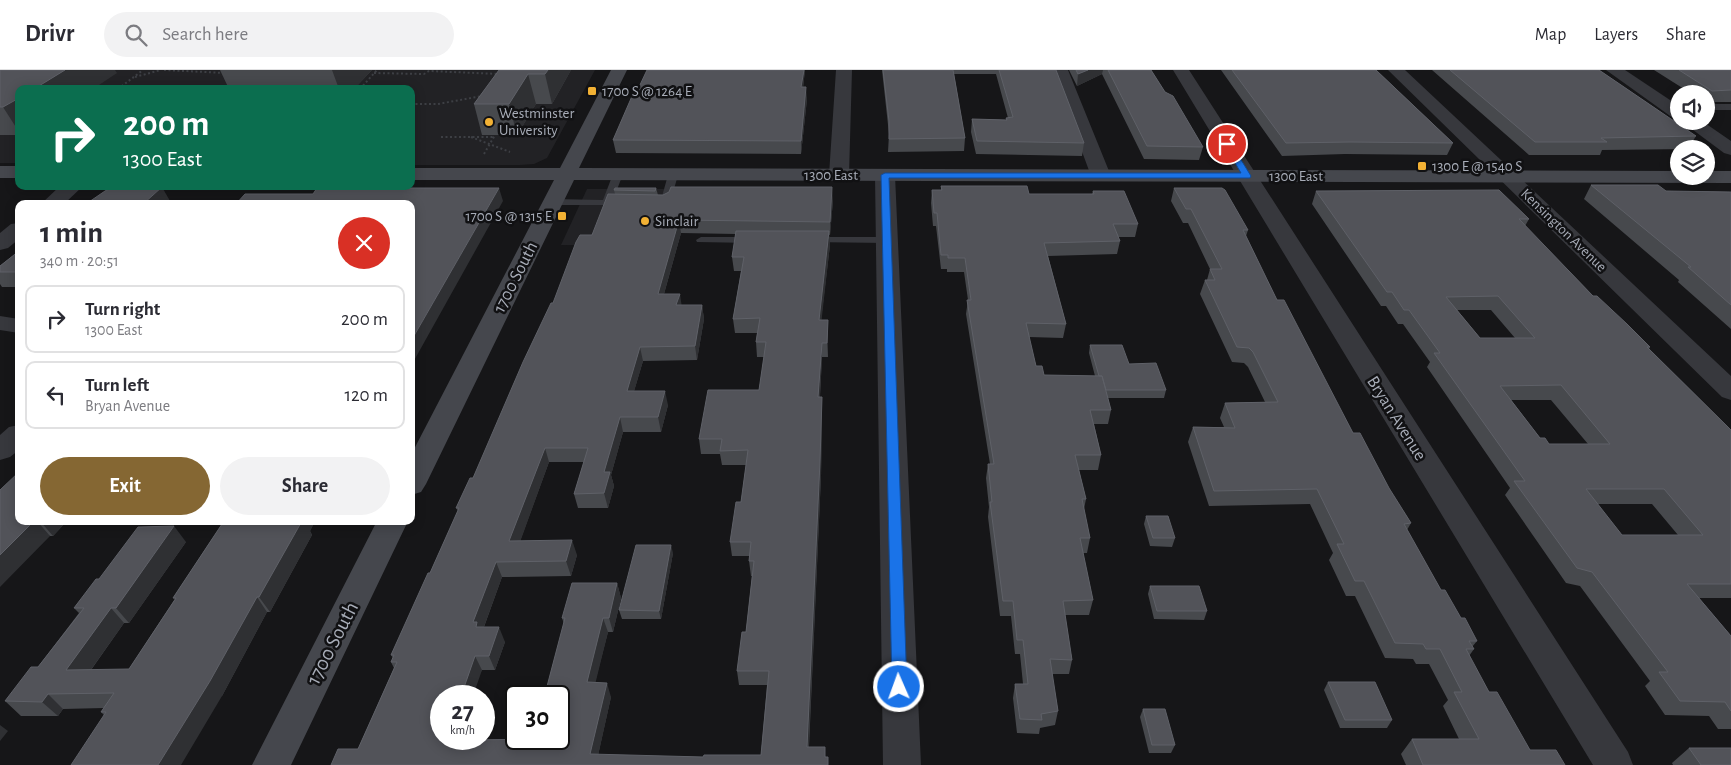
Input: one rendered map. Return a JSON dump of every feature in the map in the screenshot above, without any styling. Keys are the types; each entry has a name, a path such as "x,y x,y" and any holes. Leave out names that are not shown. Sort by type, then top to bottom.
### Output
{"main road":[{"name":"1700 South","path":"415,476 618,70"},
{"path":"0,172 15,172"},
{"name":"1300 East","path":"415,174 1731,177"},
{"name":"1700 South","path":"271,765 391,525"}],"street":[{"path":"839,175 844,70"},
{"path":"1060,70 1101,176"},
{"name":"Bryan Avenue","path":"1182,70 1614,765"},
{"name":"Kensington Avenue","path":"1396,70 1731,391"},
{"path":"1614,70 1670,106"},
{"path":"1703,130 1731,149"},
{"path":"885,175 902,765"},
{"path":"56,200 68,190"},
{"path":"0,244 15,232"},
{"path":"0,323 15,325"},
{"path":"0,450 15,437"}],"lane":[{"path":"1715,106 1731,107"},
{"path":"607,203 618,174"},
{"path":"552,202 664,203 673,174"},
{"path":"701,240 770,240"},
{"path":"799,240 887,240"}],"path":[{"path":"123,85 143,70"},
{"path":"134,77 162,70 232,72"},
{"path":"364,85 378,70"},
{"path":"374,74 451,71 452,73 503,75"},
{"path":"415,104 438,104 485,95"},
{"path":"441,137 495,136 482,156"},
{"path":"472,137 516,155"}],"shaded area":[{"name":"Westminster University","path":"0,70 595,70 547,158 534,164 415,165 415,85 15,85 15,163 0,163"},
{"path":"587,189 691,189 674,246 561,245"}],"building":[{"path":"0,70 65,70 41,85 15,85 15,100 0,107"},
{"path":"499,70 548,70 545,74 528,74 509,104 474,104"},
{"path":"647,70 804,70 801,87 806,87 801,141 613,140 636,87 639,87"},
{"path":"883,70 953,70 965,138 889,139 889,121"},
{"path":"999,70 1056,70 1084,143 977,141 972,119 1007,120 1006,118 1013,117"},
{"path":"1076,70 1088,70 1078,74"},
{"path":"1108,70 1151,70 1165,92 1173,96 1203,147 1147,146"},
{"path":"1232,70 1376,70 1453,143 1286,143"},
{"path":"1450,70 1599,70 1670,118 1670,130 1687,130 1696,136 1601,138 1607,142 1535,142"},
{"path":"1679,70 1731,70 1731,90 1715,91 1715,85 1703,85"},
{"path":"1591,185 1658,185 1666,191 1731,192 1731,305 1688,267 1691,267"},
{"path":"941,186 1027,186 1029,194 1094,194 1093,191 1124,191 1138,224 1113,224 1120,241 1044,243 1066,324 1026,323 1036,366 1042,366 1044,375 1102,376 1111,410 1090,410 1101,455 1075,455 1086,499 1082,499 1090,538 1080,538 1093,600 1063,601 1072,660 1050,659 1058,711 1041,714 1042,720 1020,719 1015,684 1028,684 1023,640 1017,640 1013,601 1003,601 990,502 992,502 988,464 994,464 967,300 971,300 965,258 948,258 948,255 941,255 937,213 934,213 932,190 942,190"},
{"path":"671,187 832,187 830,222 679,220 658,294 680,294 676,305 702,305 695,346 640,347 627,391 665,391 658,417 620,417 604,472 610,472 604,493 574,494 588,448 545,448 509,541 572,540 566,561 496,562 473,622 477,622 476,627 499,627 489,656 475,656 465,685 430,685 430,750 495,750 495,740 505,740 505,750 570,750 570,685 547,685 565,618 562,618 572,583 617,583 609,618 603,618 587,682 607,683 590,754 703,757 704,755 761,755 769,671 737,671 742,632 746,632 754,561 749,561 751,542 730,542 736,502 741,502 748,450 720,451 722,439 699,439 708,390 759,390 766,342 756,342 760,318 733,319 744,257 732,257 736,231 829,231 819,320 828,320 827,343 822,343 818,397 822,397 820,461 807,747 825,747 825,757 828,757 828,765 331,765 338,749 358,749 397,662 391,662 394,655 391,655 459,508 456,508 470,478 473,478 523,362 551,303 553,303 580,235 592,235 608,194 663,195 669,192"},
{"path":"499,188 415,334 415,200 240,200 245,194 313,194 316,190"},
{"path":"615,188 656,188 655,191 614,190"},
{"path":"1174,188 1222,188 1225,190 1248,230 1243,230 1277,300 1284,300 1353,433 1360,433 1389,488 1411,523 1404,524 1441,590 1445,590 1461,618 1465,618 1477,641 1469,641 1474,649 1466,649 1489,692 1497,692 1530,750 1556,750 1565,765 1423,765 1412,739 1479,739 1454,692 1462,692 1440,649 1426,649 1423,644 1395,643 1364,581 1355,581 1337,544 1344,544 1317,489 1214,491 1193,427 1235,428 1225,403 1278,402 1253,352 1249,348 1237,347 1205,280 1215,280 1210,269 1222,269 1191,209 1186,209"},
{"path":"159,190 147,200 92,200 105,191"},
{"path":"1499,190 1529,219 1519,219 1593,296 1597,296 1627,324 1650,347 1647,347 1731,430 1731,584 1687,584 1731,636 1731,711 1725,702 1680,701 1659,672 1668,672 1592,572 1577,568 1514,481 1525,481 1434,353 1440,353 1409,310 1404,310 1392,292 1387,292 1316,191","holes":["1498,296 1535,338 1480,338 1446,297","1561,385 1610,444 1549,444 1545,438 1540,438 1500,386","1586,489 1664,489 1703,535 1622,535"]},
{"path":"15,254 15,272 0,272 0,266"},
{"path":"1090,345 1122,345 1129,364 1156,363 1166,390 1106,390 1102,376 1099,376"},
{"path":"15,476 15,525 30,525 0,555 0,490"},
{"path":"1146,516 1168,516 1175,538 1153,538"},
{"path":"221,525 300,525 210,681 158,765 71,765 106,712 101,712 114,693 48,694 42,702 5,701 31,667 38,667 84,608 74,608 96,579 99,579 138,527 174,526 116,608 111,608 66,670 129,669 176,598 173,598"},
{"path":"636,545 671,545 659,611 619,610"},
{"path":"1150,586 1199,586 1207,611 1157,611"},
{"path":"1328,682 1375,682 1392,720 1345,720"},
{"path":"1143,709 1165,709 1175,745 1152,745"},
{"path":"1689,748 1731,748 1731,765 1701,765"}],"place":[{"name":"1700 S @ 1264 E","path":"592,91"},
{"name":"Westminster University","path":"489,122"},
{"name":"1300 E @ 1540 S","path":"1422,166"},
{"name":"1700 S @ 1315 E","path":"562,216"},
{"name":"Sinclair","path":"645,221"}],"route":[{"path":"899,687 885,175 1247,176 1227,144"}]}
